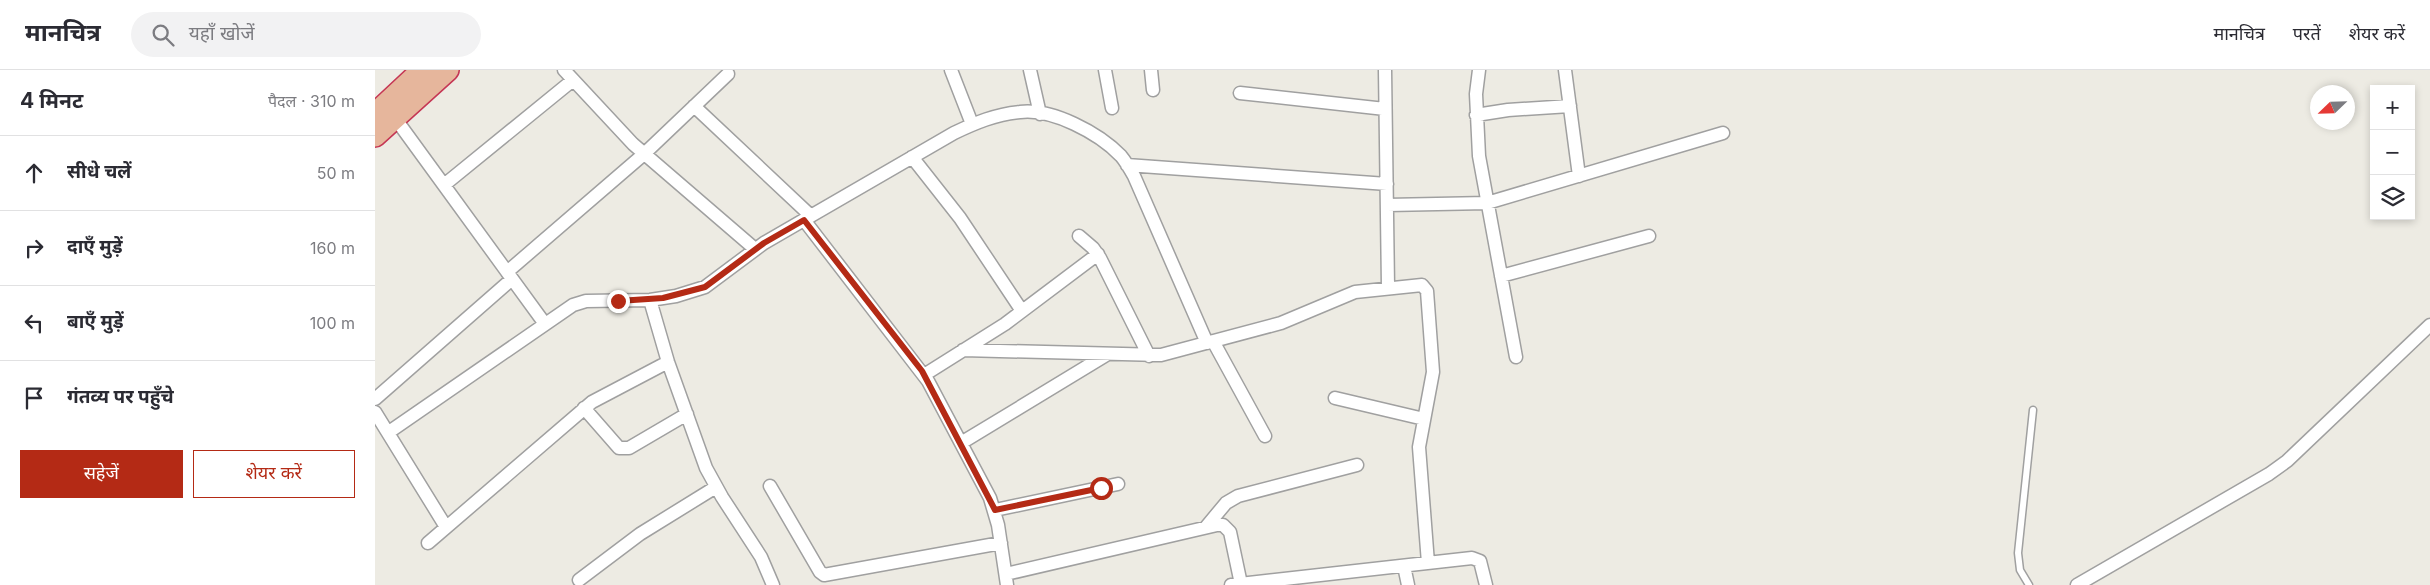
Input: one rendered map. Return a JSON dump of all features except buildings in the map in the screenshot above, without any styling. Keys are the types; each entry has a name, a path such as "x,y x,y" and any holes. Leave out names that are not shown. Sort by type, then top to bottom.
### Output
{"highway":[{"path":"375,136 385,116 422,70"},
{"path":"385,116 448,70"}],"street":[{"path":"951,70 972,124"},
{"path":"1029,70 1040,114"},
{"path":"1105,70 1112,108"},
{"path":"1151,70 1153,90"},
{"path":"1385,70 1389,287"},
{"path":"1479,70 1476,115 1479,156 1516,357"},
{"path":"1565,70 1579,176"},
{"path":"444,185 567,73 607,119 644,154 755,249"},
{"path":"375,399 644,154 728,74"},
{"path":"1239,93 1385,109"},
{"path":"694,106 807,218 924,375 995,510 1007,580 1206,527 1223,525 1231,532 1236,584 1477,559 1483,566 1486,585"},
{"path":"1476,115 1508,110 1570,106"},
{"path":"389,432 579,302 650,300 683,294 705,287 755,249 912,157 972,124 1001,115 1023,111 1080,126 1101,139 1127,165 1134,176 1210,342 1265,436"},
{"path":"385,116 444,185 545,324"},
{"path":"1387,205 1487,203 1723,133"},
{"path":"912,157 960,218 1022,311"},
{"path":"1127,165 1387,184"},
{"path":"1079,236 1098,254 1149,356"},
{"path":"1501,276 1649,236"},
{"path":"924,375 1022,311 1098,254"},
{"path":"963,350 1149,356 1281,323 1355,292 1417,284 1422,285 1427,291 1433,372 1419,453 1427,563"},
{"path":"650,300 668,362 706,468 761,558 773,585"},
{"path":"2077,585 2269,474 2287,461 2430,325"},
{"path":"961,443 1107,354"},
{"path":"428,542 584,408 607,393 668,362"},
{"path":"1335,398 1424,419"},
{"path":"584,408 619,448 629,448 687,414"},
{"path":"375,412 446,527"},
{"path":"1206,527 1226,503 1238,496 1357,464"},
{"path":"995,510 1118,484"},
{"path":"770,486 820,572 825,575 1001,543"},
{"path":"579,580 640,534 716,487"},
{"path":"1404,566 1408,585"}],"lane":[{"path":"2029,585 2020,570 2017,554 2033,410"}],"route":[{"path":"618,301 650,300 676,296 705,287 764,243 804,220 928,380 995,510 1101,488"}]}
